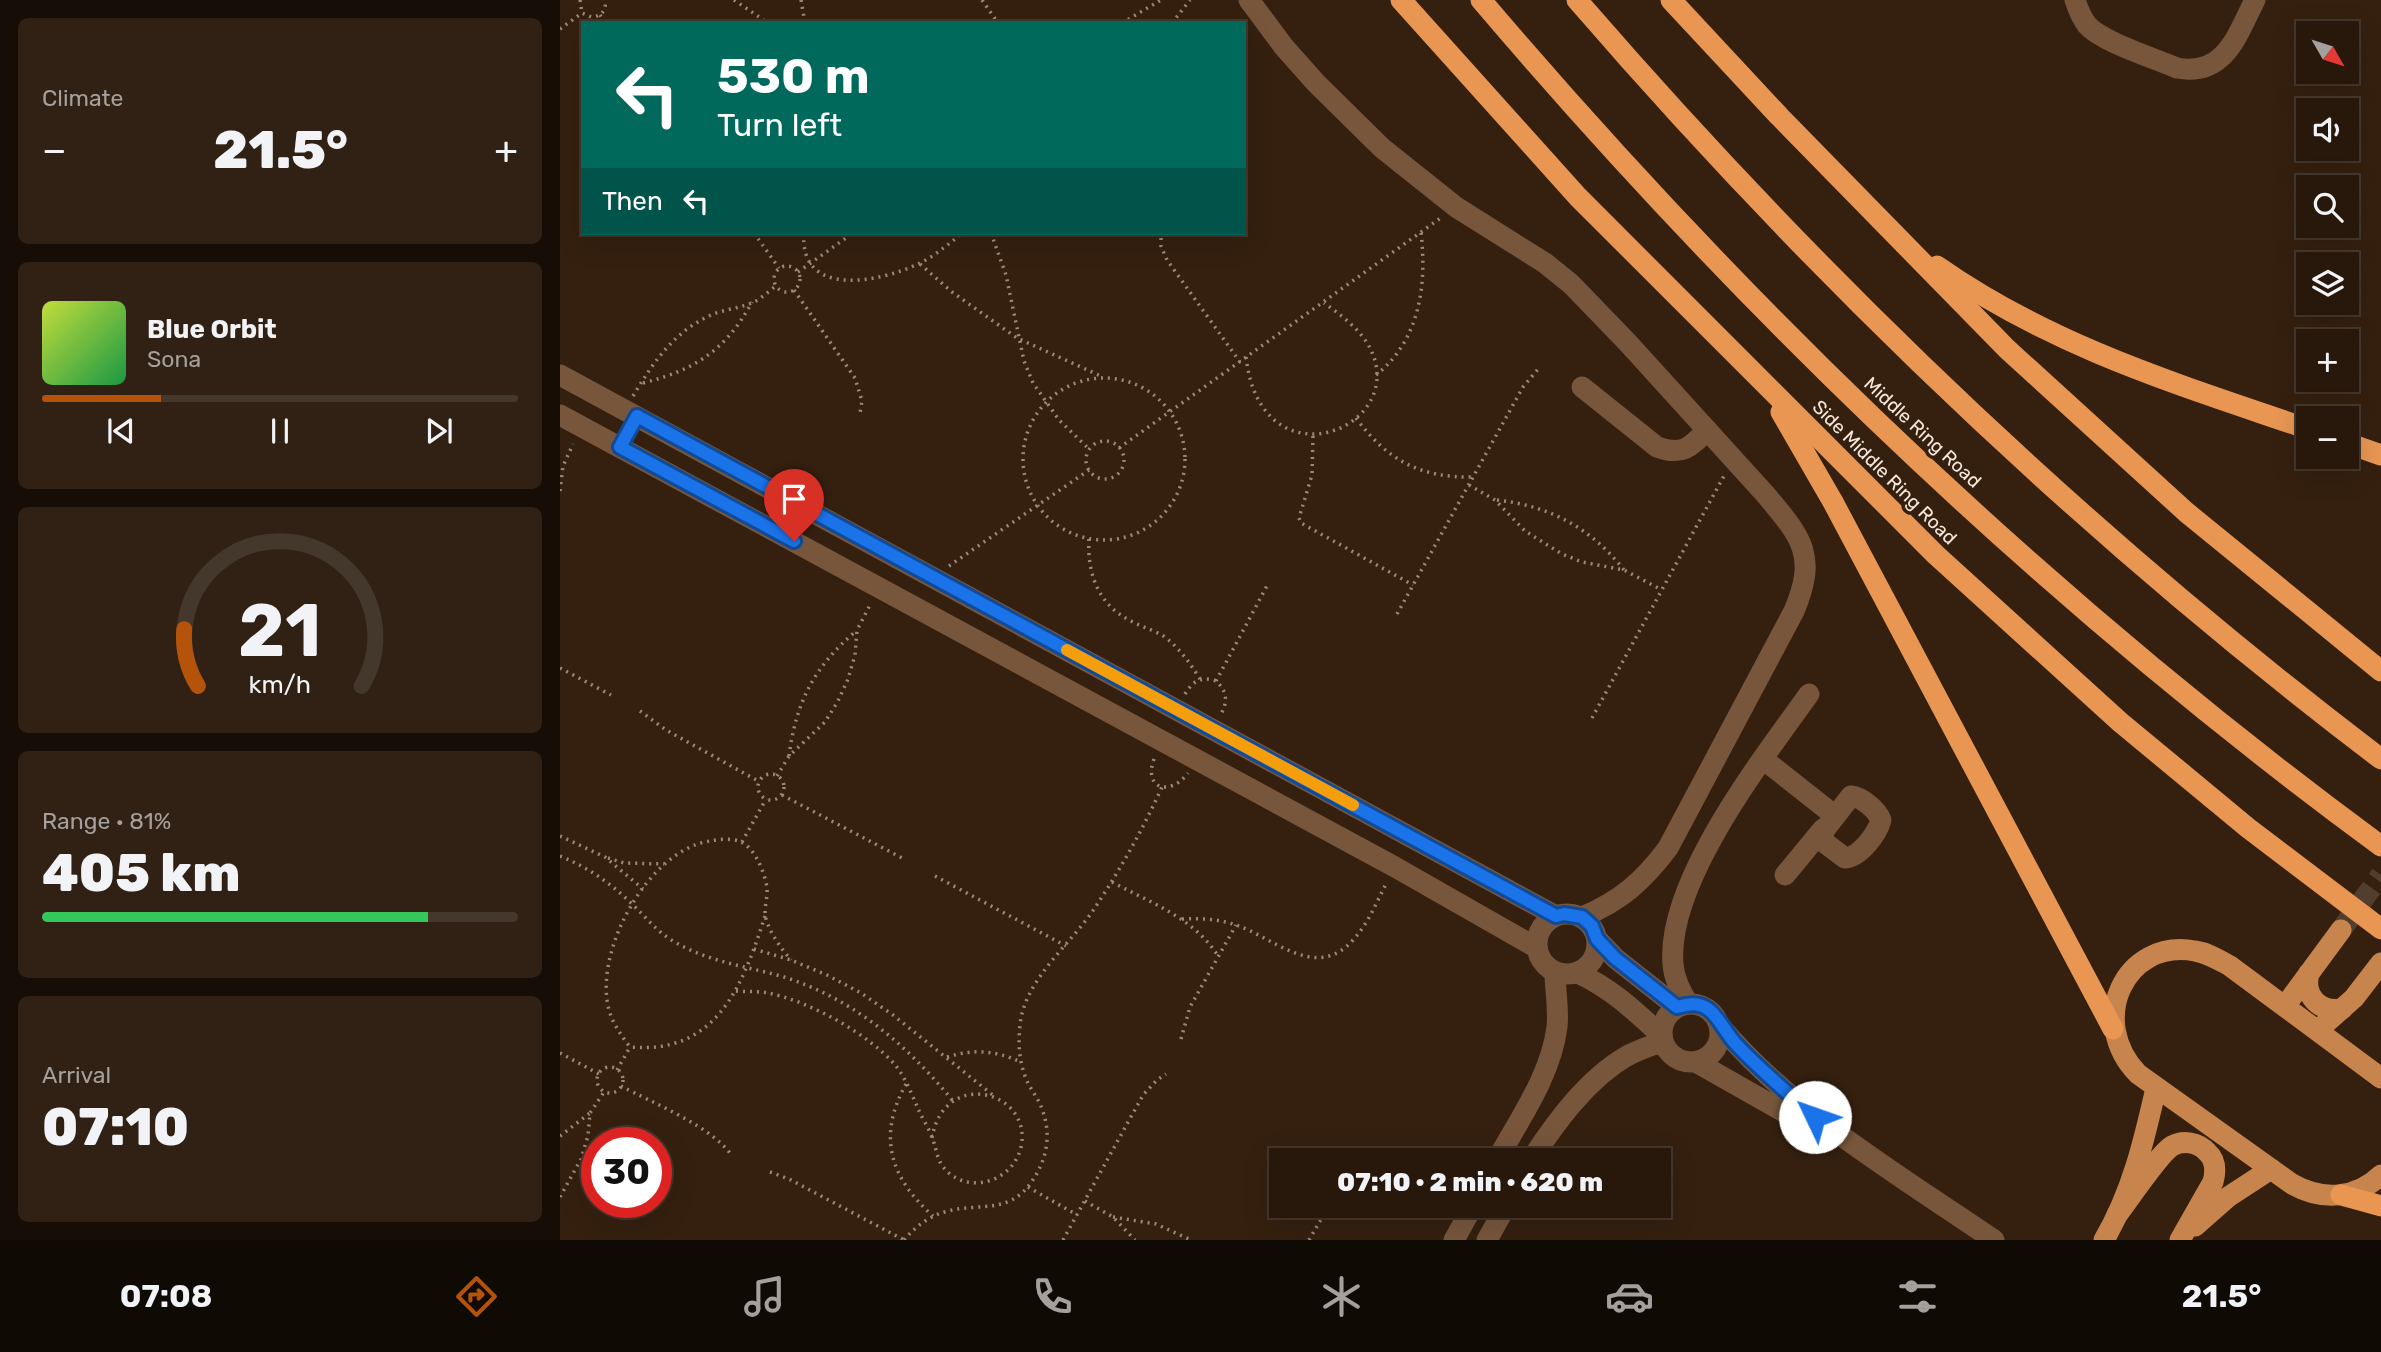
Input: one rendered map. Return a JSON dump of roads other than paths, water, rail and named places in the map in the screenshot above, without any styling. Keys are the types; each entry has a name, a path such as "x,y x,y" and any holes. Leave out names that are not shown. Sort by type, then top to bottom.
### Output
{"highway":[{"name":"Side Middle Ring Road","path":"1401,0 1578,197 1926,545 2058,668 2237,819 2381,929"},
{"name":"Middle Ring Road","path":"1481,0 1562,94 1677,218 1913,456 2138,656 2287,776 2381,846"},
{"path":"1577,0 1766,209 1961,404 2081,514 2183,602 2381,759"},
{"path":"1671,0 1779,116 2007,349 2116,450 2247,564 2381,671"},
{"path":"1895,234 1959,282 2029,323 2066,341 2140,372 2296,425"},
{"path":"1759,378 1819,477 2113,1029"},
{"path":"2359,447 2381,455"},
{"path":"2341,1195 2381,1206"}],"main road":[{"path":"2285,1006 2341,930"},
{"path":"2381,1078 2219,960 2195,951 2169,951 2145,961 2126,979 2115,1003 2113,1029 2121,1054 2129,1065 2156,1088 2303,1190 2328,1196 2341,1195 2365,1187 2381,1175"},
{"path":"2318,1030 2342,1009 2381,963"},
{"path":"2309,973 2309,993 2316,1004 2329,1010 2342,1009"},
{"path":"2104,1240 2133,1179 2156,1088"},
{"path":"2117,1215 2166,1151 2181,1143 2198,1145 2211,1157 2215,1174 2180,1240"},
{"path":"2180,1240 2228,1198 2271,1169"}],"street":[{"path":"1249,0 1284,47 1348,116 1418,179 1456,207 1545,263 1571,284 1733,459 1792,527 1802,545 1806,568 1803,590 1668,848 1651,870 1631,889 1610,905 1582,917"},
{"path":"2075,0 2080,15 2099,35 2177,68 2188,70 2200,69 2221,58 2229,49 2255,0"},
{"path":"560,375 1556,916"},
{"path":"1581,387 1657,447 1668,451 1691,447 1707,430"},
{"path":"560,415 1395,867 1537,948 1546,966 1555,972 1562,975 1578,973 1602,984 1620,997 1662,1038 1667,1050 1675,1058 1696,1062 1810,1126 1977,1240"},
{"path":"620,447 637,416"},
{"path":"1682,1005 1673,966 1673,942 1684,896 1708,849 1763,759 1809,694"},
{"path":"1763,759 1828,822 1785,875"},
{"path":"1537,948 1541,929 1556,916 1564,914 1582,917 1592,926 1597,939 1615,958 1682,1005"},
{"path":"1578,973 1594,959 1597,939"},
{"path":"1504,1148 1542,1079 1552,1052 1557,1024 1555,972"},
{"path":"1662,1038 1663,1025 1668,1015 1682,1005 1699,1004 1709,1009 1721,1027 1761,1070 1815,1117 1994,1240"},
{"path":"1696,1062 1707,1058 1716,1050 1721,1027"},
{"path":"1540,1148 1562,1117 1603,1072 1628,1055 1662,1038"},
{"path":"1454,1240 1466,1218"},
{"path":"1488,1240 1500,1218"}],"tunnel":[{"path":"2341,930 2381,875"}]}
